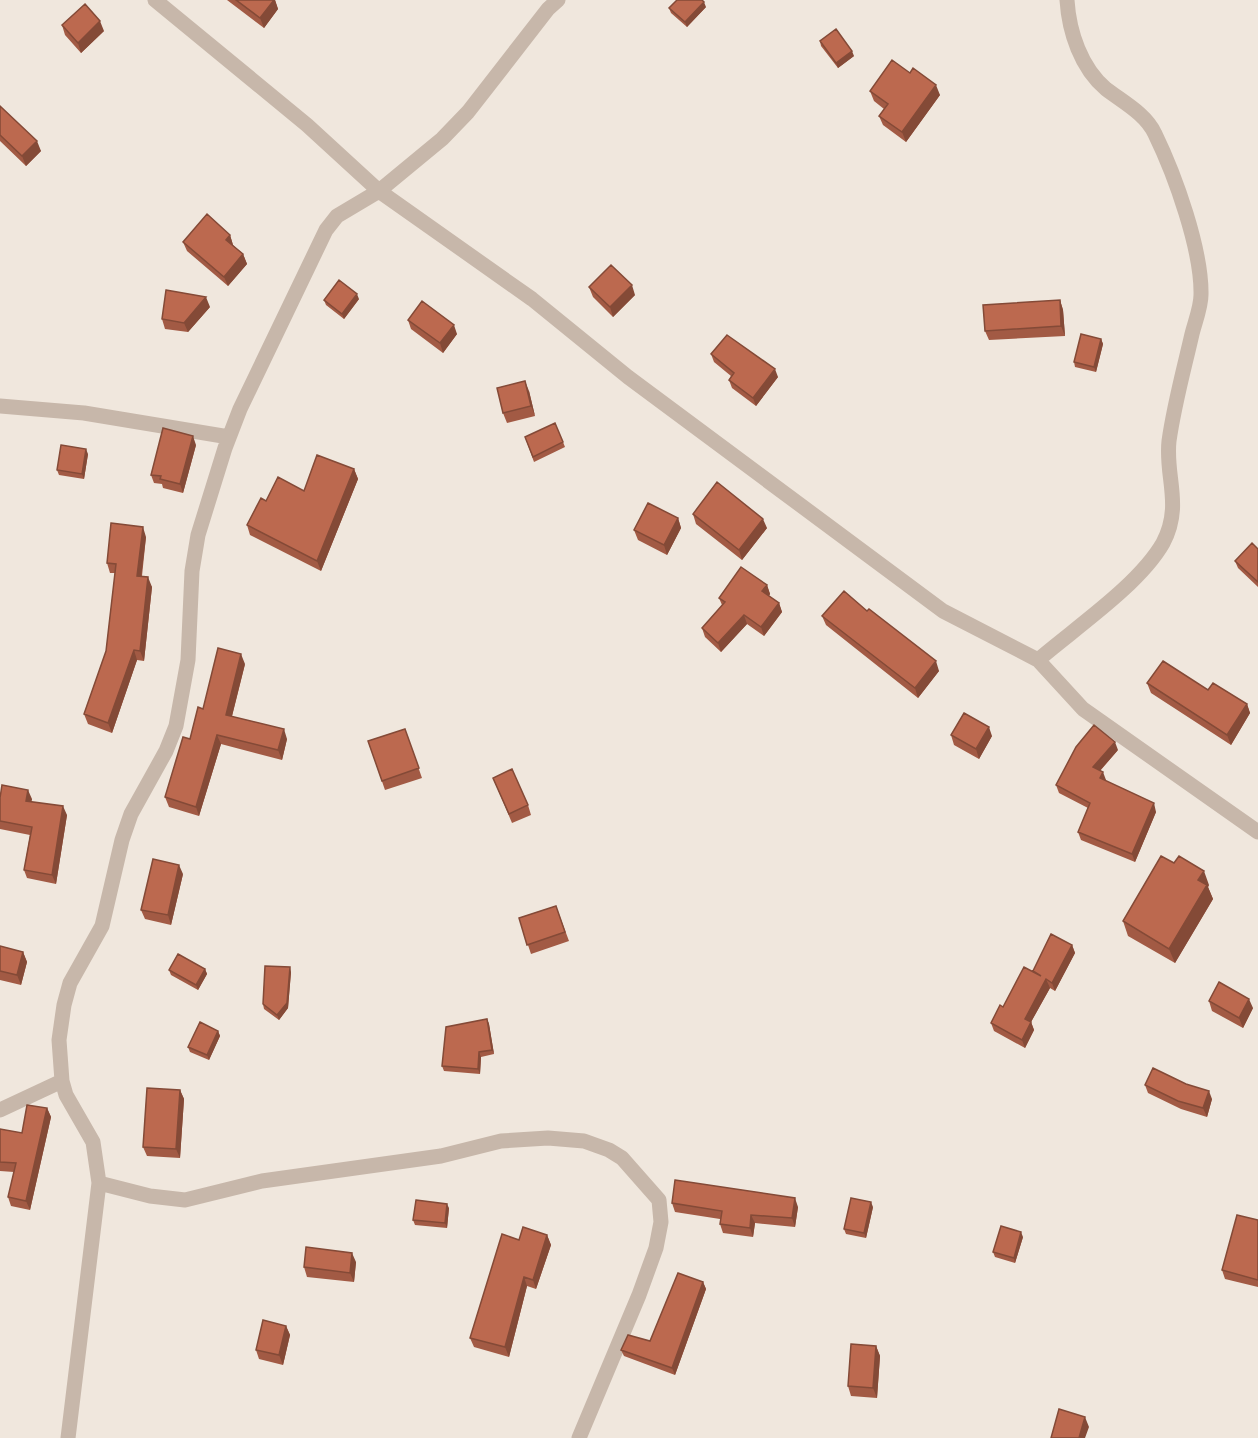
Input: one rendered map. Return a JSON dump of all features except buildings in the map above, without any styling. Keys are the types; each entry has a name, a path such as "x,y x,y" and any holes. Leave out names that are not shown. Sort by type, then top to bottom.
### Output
{"street":[{"path":"154,0 307,124 379,191 532,299 637,384 943,611 1038,660 1083,709 1258,831"},
{"path":"68,1438 99,1183 93,1142 66,1095 62,1081 58,1040 63,1005 70,982 102,926 122,840 131,814 158,768 176,726 185,687 192,571 198,535 229,437 240,409 326,230 337,216 379,191 442,139 468,112 548,9 558,0"},
{"path":"1038,660 1143,571 1164,541 1175,501 1169,444 1201,296 1199,260 1155,132 1139,114 1104,87 1082,60 1068,12 1067,0"},
{"path":"0,406 84,413 229,437"},
{"path":"0,1110 62,1081"},
{"path":"99,1183 150,1196 185,1200 262,1181 441,1156 501,1141 548,1138 584,1141 609,1150 622,1158 659,1200 661,1222 656,1248 639,1295 579,1438"}]}
